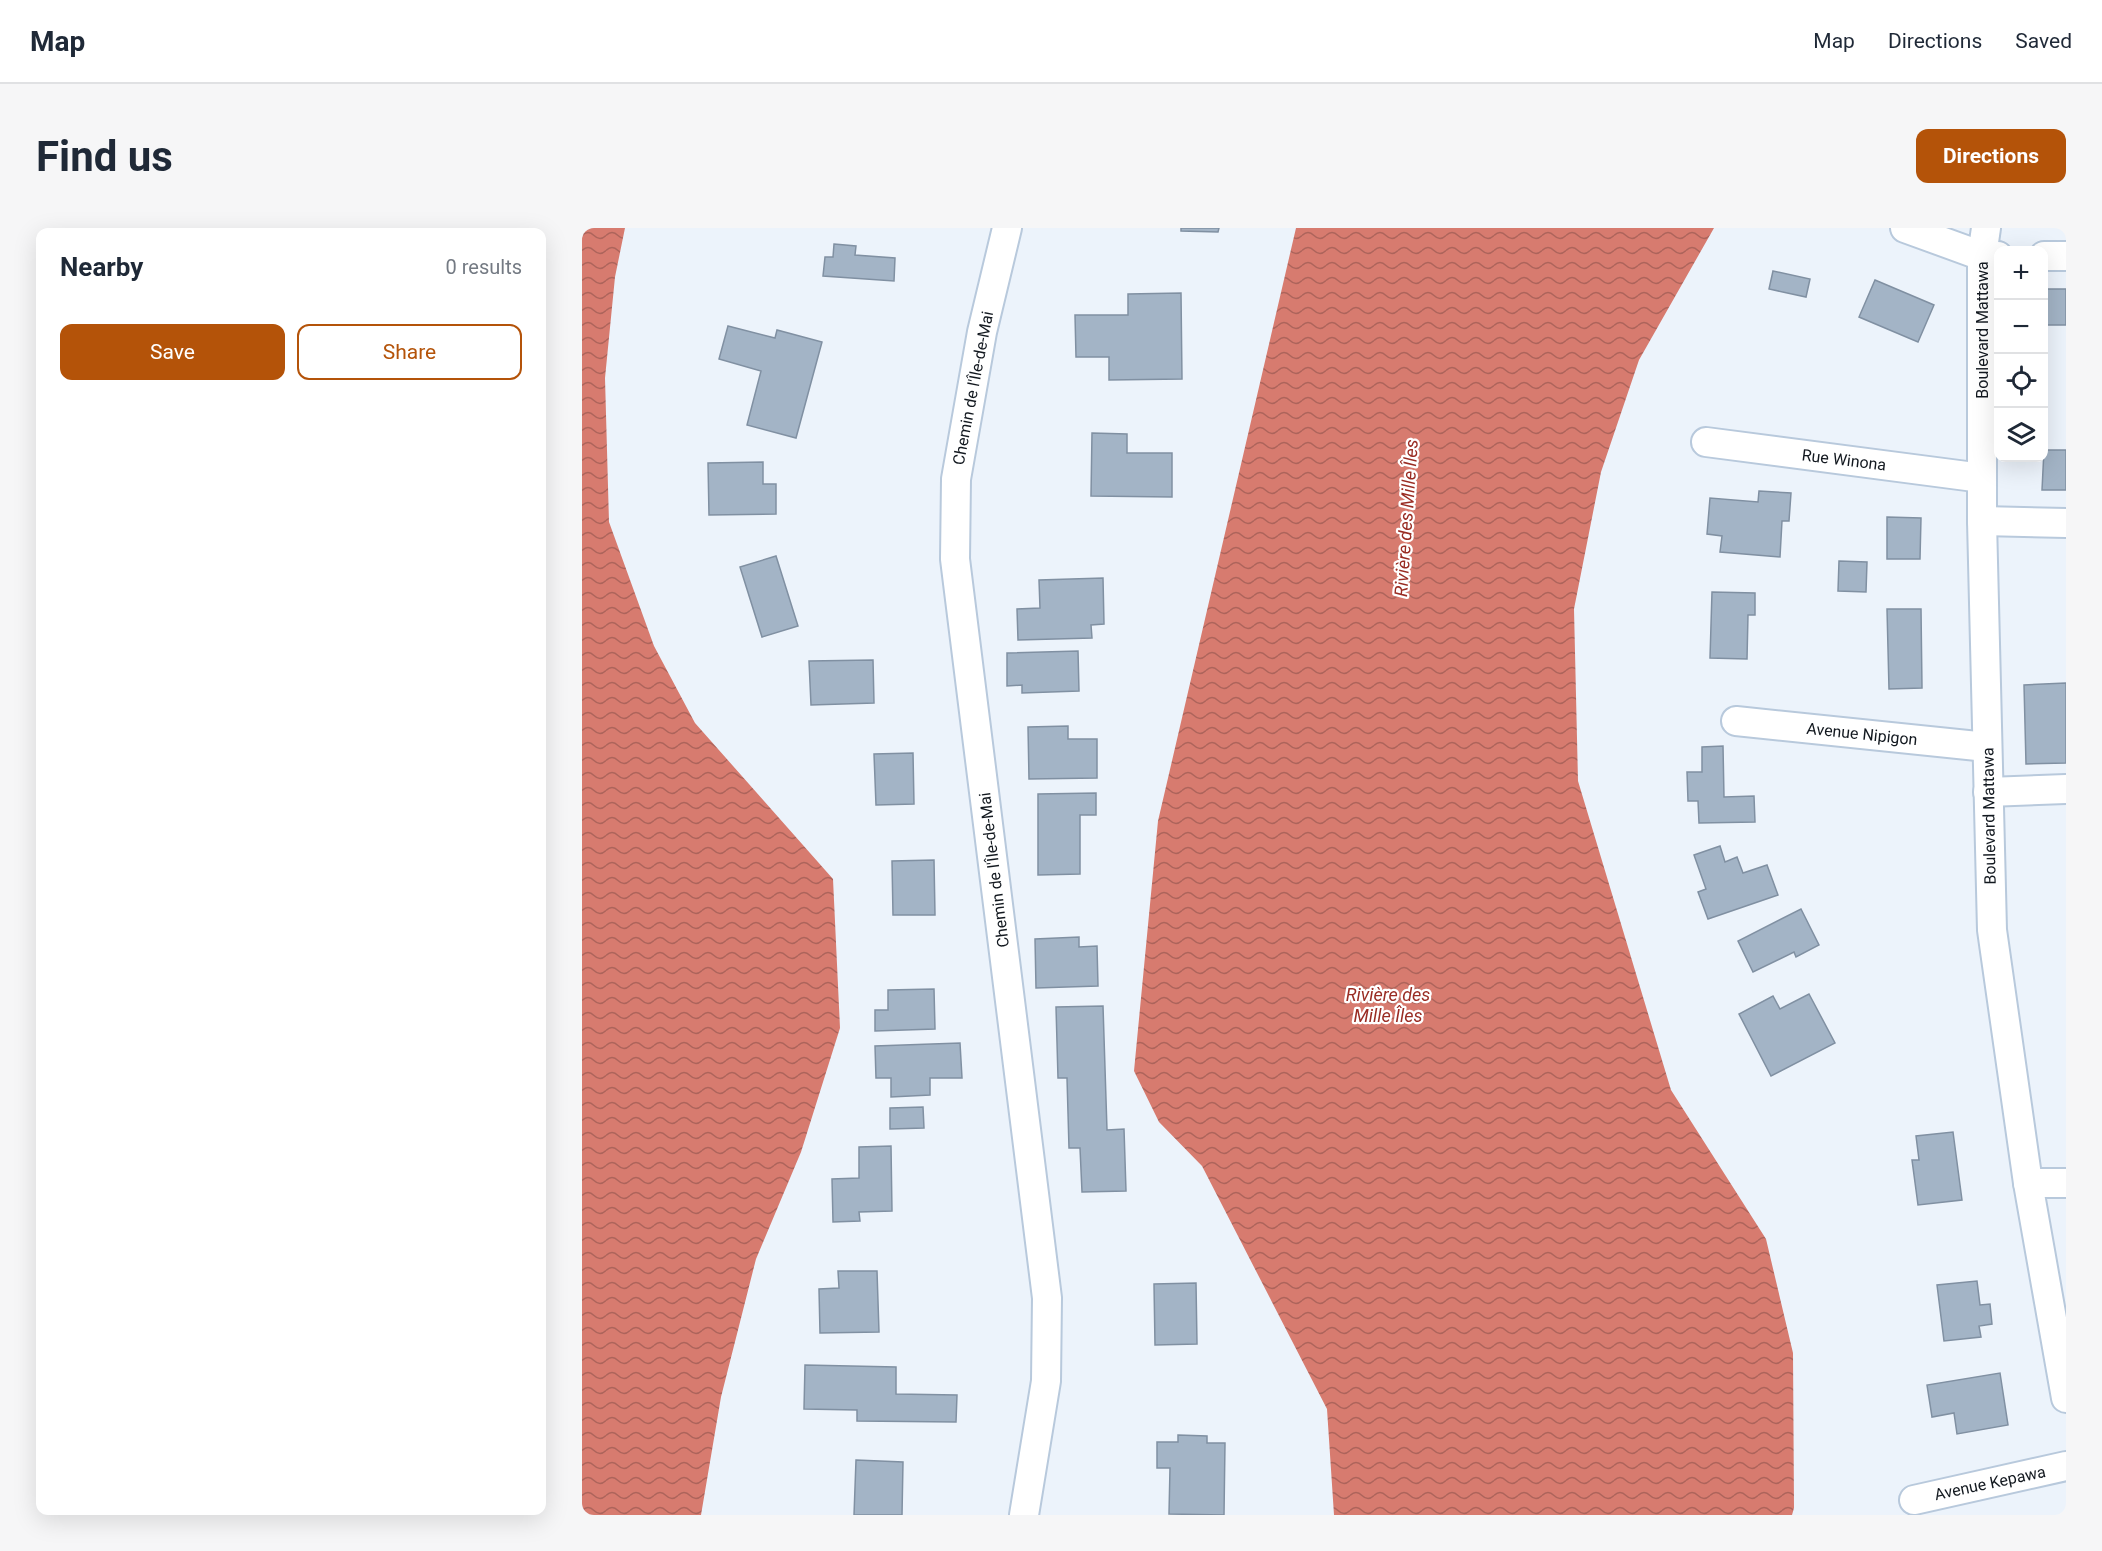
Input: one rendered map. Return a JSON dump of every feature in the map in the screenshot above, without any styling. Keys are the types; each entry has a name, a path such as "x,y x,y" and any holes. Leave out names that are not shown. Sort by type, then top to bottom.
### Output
{"street":[{"name":"Chemin de l'Île-de-Mai","path":"1007,228 982,332 956,479 955,559 1047,1298 1047,1381 1024,1515"},
{"path":"1905,228 1990,256"},
{"name":"Boulevard Mattawa","path":"1986,228 1990,256 1982,521 1992,930 2028,1183 2066,1398"},
{"path":"2048,256 2066,256"},
{"name":"Rue Winona","path":"1706,442 1982,478"},
{"path":"1982,521 2066,523"},
{"name":"Avenue Nipigon","path":"1736,721 1987,747"},
{"path":"1988,792 2066,789"},
{"path":"2028,1183 2066,1183"},
{"name":"Avenue Kepawa","path":"1914,1500 2066,1466"}],"water":[{"path":"582,228 625,228 615,277 605,378 609,522 654,646 695,723 833,879 840,1028 801,1152 756,1259 721,1397 701,1515 582,1515"},
{"name":"Rivière des Mille Îles","path":"1296,228 1714,228 1639,360 1601,472 1574,609 1578,781 1671,1090 1766,1239 1793,1353 1794,1508 1792,1515 1334,1515 1327,1409 1202,1166 1159,1122 1134,1071 1158,821"}],"building":[{"path":"1181,228 1219,228 1218,232 1181,231"},
{"path":"834,244 856,246 855,255 895,258 894,281 823,276 825,257 833,257"},
{"path":"1773,271 1810,279 1806,297 1769,289"},
{"path":"1875,280 1934,305 1918,342 1859,317"},
{"path":"2048,289 2066,289 2066,325 2048,325"},
{"path":"1181,293 1182,379 1109,380 1109,357 1076,357 1075,315 1128,315 1128,294"},
{"path":"728,326 775,338 777,330 822,342 796,438 747,425 761,371 719,359"},
{"path":"1092,433 1127,434 1127,453 1172,453 1172,497 1091,496"},
{"path":"2048,450 2066,450 2066,490 2042,490 2043,462 2048,462"},
{"path":"763,462 763,484 776,484 776,514 709,515 708,463"},
{"path":"1759,491 1791,493 1789,521 1782,521 1780,557 1720,552 1722,536 1707,534 1710,498 1758,502"},
{"path":"1887,517 1921,518 1920,559 1887,559"},
{"path":"776,556 798,626 762,637 740,567"},
{"path":"1839,561 1867,562 1866,592 1838,591"},
{"path":"1103,578 1104,624 1091,625 1092,638 1018,640 1017,609 1040,608 1039,580"},
{"path":"1712,592 1755,593 1755,615 1748,615 1747,659 1710,658"},
{"path":"1887,609 1921,609 1922,688 1889,689"},
{"path":"1078,651 1079,691 1022,693 1022,685 1007,686 1007,653"},
{"path":"873,660 874,703 811,705 809,661"},
{"path":"2066,683 2066,763 2026,764 2024,685"},
{"path":"1068,726 1068,739 1097,739 1097,778 1029,779 1028,727"},
{"path":"1723,746 1724,797 1754,796 1755,822 1699,823 1698,801 1688,801 1687,772 1702,772 1702,747"},
{"path":"913,753 914,804 876,805 874,754"},
{"path":"1096,793 1096,815 1080,815 1080,874 1038,875 1038,794"},
{"path":"1720,846 1725,862 1737,857 1743,873 1767,865 1778,895 1708,919 1698,892 1706,889 1694,855"},
{"path":"934,860 935,915 893,915 892,861"},
{"path":"1801,909 1819,945 1796,957 1794,952 1753,972 1738,941"},
{"path":"1079,937 1079,947 1097,946 1098,986 1036,988 1035,939"},
{"path":"934,989 935,1029 875,1031 875,1010 888,1010 888,990"},
{"path":"1809,994 1835,1043 1771,1076 1739,1014 1773,996 1780,1009"},
{"path":"1103,1006 1107,1130 1124,1129 1126,1191 1082,1192 1080,1148 1069,1148 1067,1078 1058,1078 1056,1007"},
{"path":"960,1043 962,1078 930,1078 930,1095 891,1097 891,1078 876,1078 875,1046"},
{"path":"923,1107 924,1128 890,1129 890,1108"},
{"path":"1953,1132 1962,1200 1918,1205 1912,1160 1919,1160 1916,1136"},
{"path":"891,1146 892,1211 859,1212 860,1221 833,1222 832,1179 859,1178 859,1147"},
{"path":"838,1271 877,1271 879,1332 820,1333 819,1289 839,1288"},
{"path":"1977,1281 1980,1305 1990,1304 1992,1324 1979,1326 1981,1337 1944,1341 1937,1285"},
{"path":"1196,1283 1197,1344 1155,1345 1154,1284"},
{"path":"805,1365 896,1367 896,1394 957,1395 956,1422 857,1421 857,1410 804,1409"},
{"path":"2000,1373 2008,1425 1957,1434 1954,1413 1932,1417 1927,1385"},
{"path":"1178,1435 1207,1436 1207,1443 1225,1443 1224,1515 1169,1514 1170,1468 1157,1468 1157,1442 1178,1442"},
{"path":"856,1460 903,1462 902,1515 854,1515"}]}
